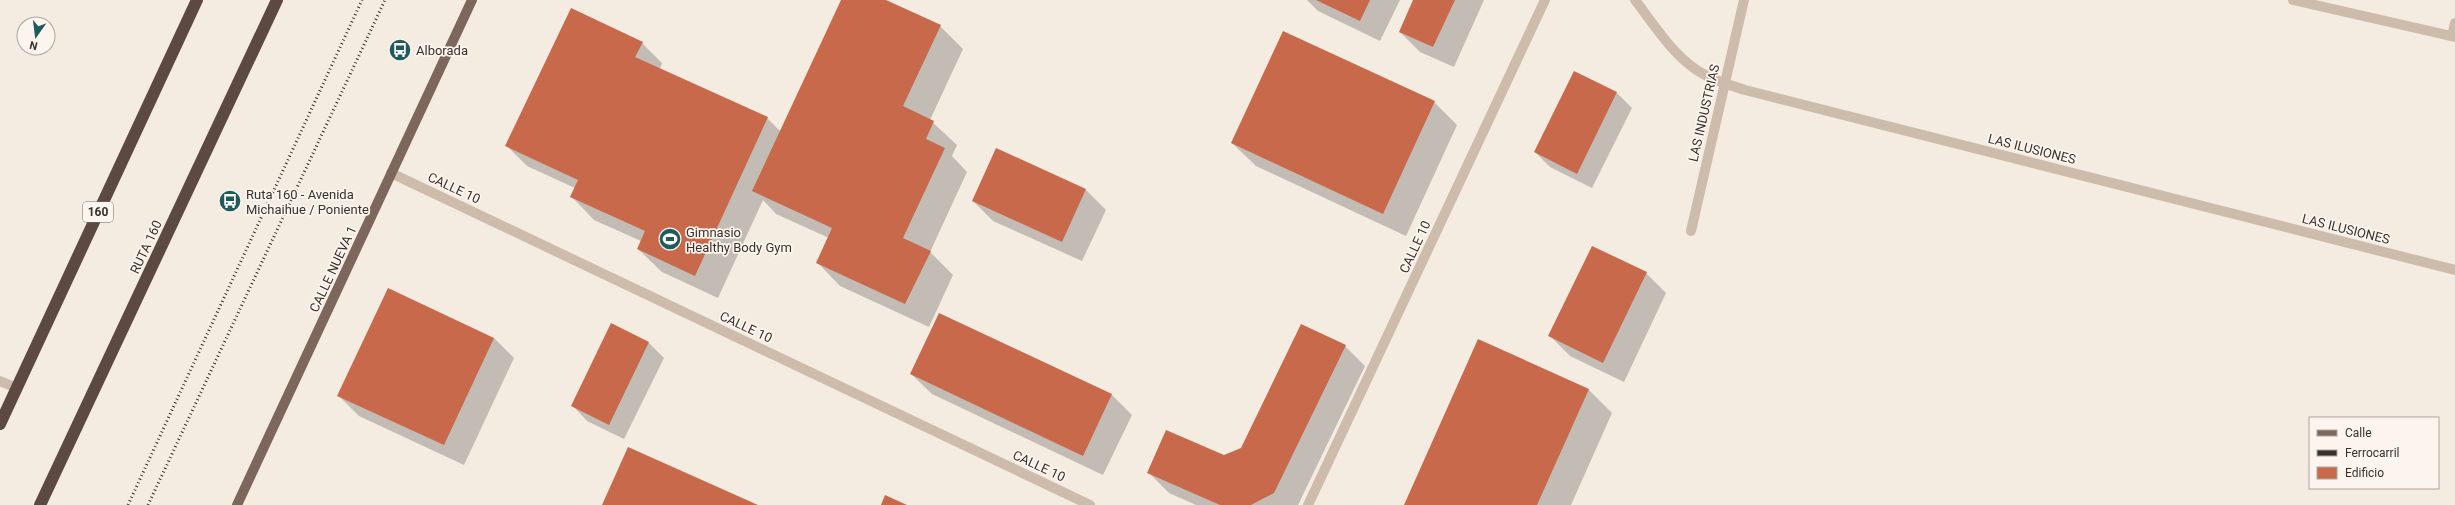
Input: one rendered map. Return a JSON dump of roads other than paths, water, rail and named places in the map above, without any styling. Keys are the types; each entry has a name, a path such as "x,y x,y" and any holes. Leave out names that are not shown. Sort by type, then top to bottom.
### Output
{"highway":[{"name":"160","path":"0,424 197,0"},
{"name":"RUTA 160","path":"40,505 277,0"}],"main road":[{"name":"CALLE NUEVA 1","path":"237,505 472,0"}],"street":[{"name":"CALLE 10","path":"1308,505 1545,0"},
{"name":"LAS ILUSIONES","path":"1635,0 1676,52 1706,76 1724,83 2455,270"},
{"name":"LAS INDUSTRIAS","path":"1691,231 1744,0"},
{"path":"2293,0 2454,36 2455,23"},
{"name":"CALLE 10","path":"392,173 1090,505"},
{"path":"0,380 17,388"}],"railway":[{"path":"128,505 362,0"},
{"path":"148,505 385,0"}],"place":[{"name":"Alborada","path":"400,50"},
{"name":"Ruta 160 - Avenida Michaihue / Poniente","path":"230,201"},
{"name":"Gimnasio Healthy Body Gym","path":"670,239"}]}
